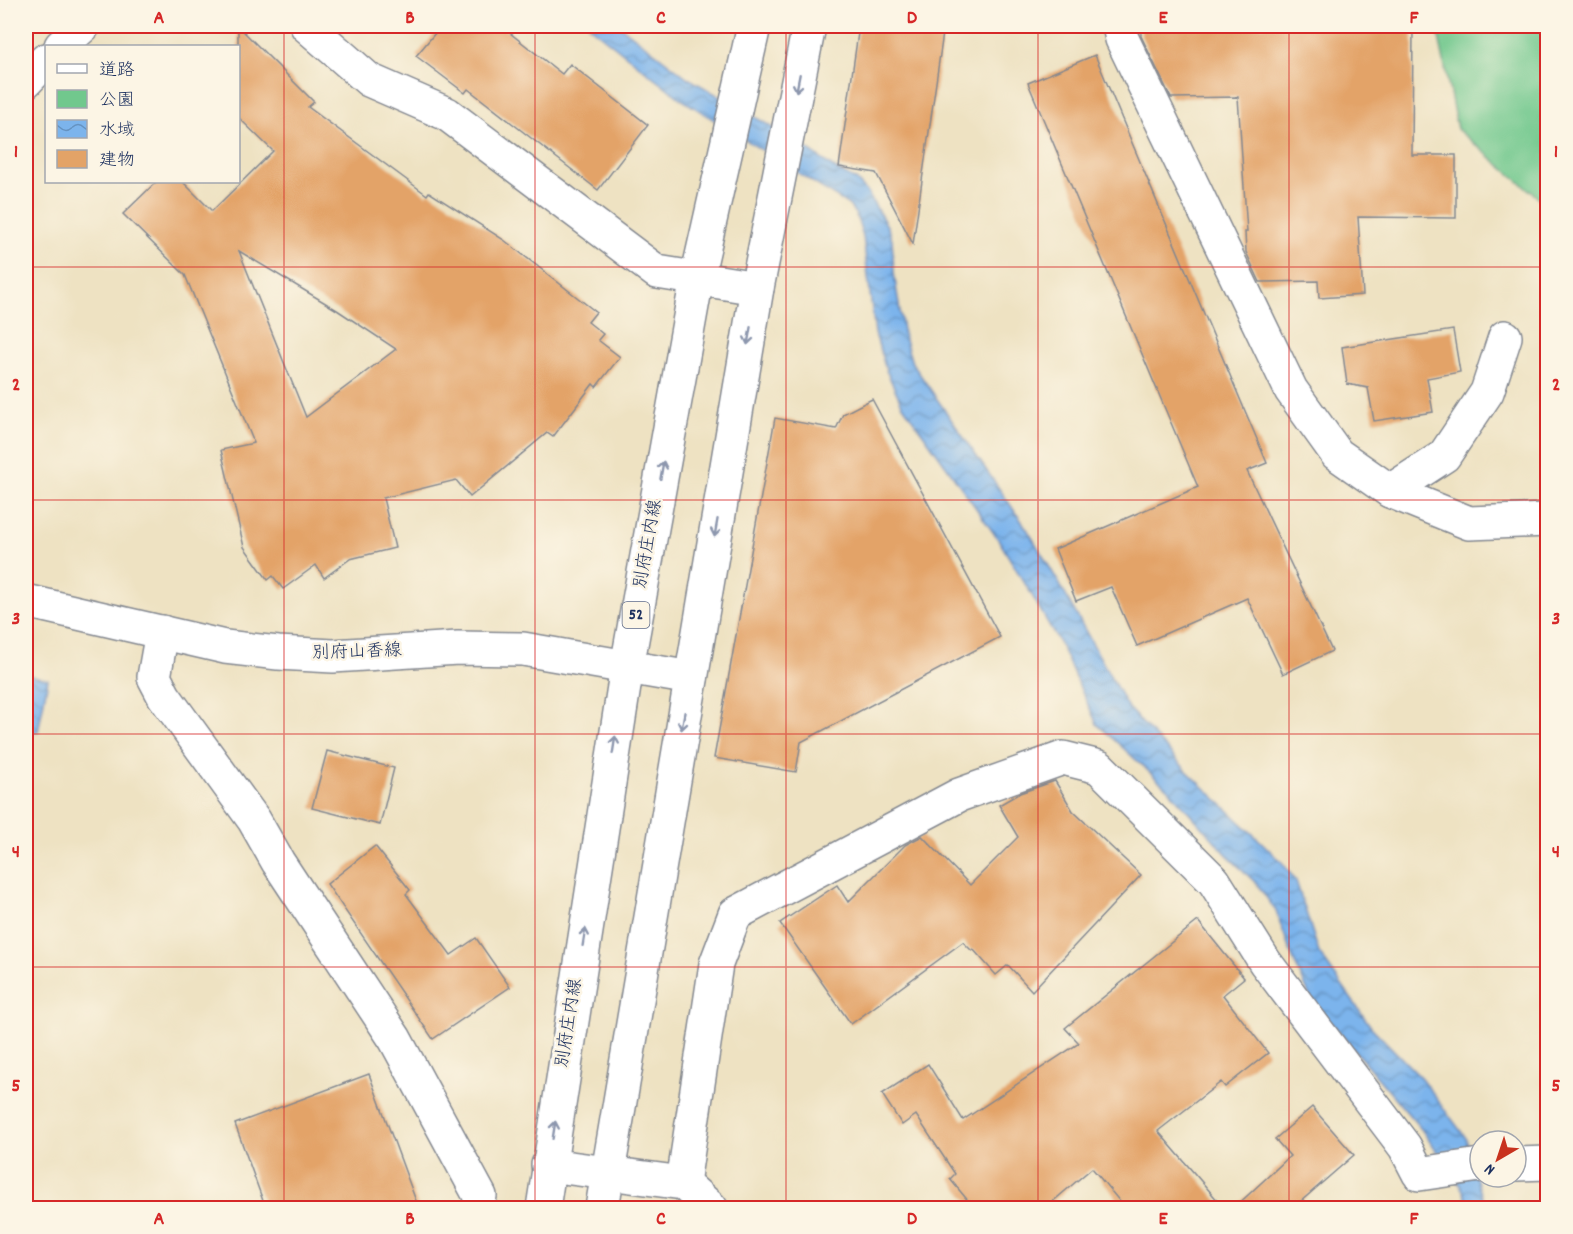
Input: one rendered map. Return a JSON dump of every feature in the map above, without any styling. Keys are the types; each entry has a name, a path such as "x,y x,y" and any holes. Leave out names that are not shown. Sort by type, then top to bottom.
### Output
{"street":[{"path":"62,45 83,26"},
{"path":"308,26 369,80 447,114 657,272 757,288"},
{"name":"別府庄内線","path":"543,1209 627,667 697,278 754,26"},
{"path":"602,1209 606,1173 757,288 809,26"},
{"path":"1119,26 1122,39 1291,390 1336,453 1390,491 1469,523 1548,520"},
{"path":"26,81 45,61"},
{"path":"1390,491 1444,456 1487,392 1505,337"},
{"name":"別府山香線","path":"26,601 225,647 333,656 458,648 523,649 691,678"},
{"path":"162,632 154,677 164,696 254,819 278,862 395,1040 480,1196"},
{"path":"683,1184 716,964 735,914 959,795 1063,758 1099,767 1214,881 1266,962 1405,1147 1419,1174 1468,1167"},
{"path":"1528,1164 1548,1163"},
{"path":"548,1165 683,1184 711,1209"}],"green space":[{"path":"1437,26 1547,26 1547,205 1457,129"}],"water":[{"path":"589,26 620,26 688,78 794,140 837,170 856,180 867,192 892,239 894,273 904,337 912,363 1027,529 1128,708 1187,771 1281,861 1296,881 1319,953 1371,1027 1421,1078 1466,1138 1468,1189 1479,1189 1487,1208 1470,1208 1463,1190 1422,1130 1311,999 1276,911 1257,884 1232,860 1169,790 1097,724 1060,644 998,539 902,404 886,370 875,333 863,236 856,215 849,205 681,99"},
{"path":"26,675 48,679 38,732 26,730"}],"building":[{"path":"238,26 314,102 308,107 427,195 429,192 504,240 596,312 588,322 603,334 598,340 620,357 596,387 593,384 553,437 547,433 470,497 456,480 383,498 395,548 350,559 324,578 316,565 283,589 273,576 268,580 244,547 221,450 254,443 185,275 123,214 155,183 184,183 212,211 273,151 240,119","holes":["239,251 337,310 396,349 306,417"]},
{"path":"441,26 501,26 562,74 570,64 648,125 598,190 468,89 465,93 416,56"},
{"path":"859,26 944,26 913,244 876,173 839,167"},
{"path":"1141,26 1413,26 1412,155 1456,155 1456,218 1358,217 1363,295 1319,298 1318,281 1260,282 1246,252 1245,232 1247,232 1238,97 1171,98 1141,36"},
{"path":"1095,55 1267,463 1247,471 1332,651 1283,674 1247,598 1137,646 1111,587 1076,601 1055,549 1198,487 1028,83"},
{"path":"1453,330 1460,372 1427,378 1433,412 1374,421 1368,388 1347,384 1342,347"},
{"path":"872,399 1000,637 801,742 796,772 714,758 775,418 836,429 843,414"},
{"path":"327,751 394,768 380,825 312,808"},
{"path":"1055,781 1073,811 1141,875 1032,991 1008,965 996,975 973,949 972,951 963,942 851,1024 780,923 837,885 848,902 905,845 922,836 970,885 1018,837 999,805 1020,793"},
{"path":"375,846 410,890 406,894 451,955 476,938 510,987 433,1039 327,884"},
{"path":"1198,921 1244,978 1223,995 1268,1053 1225,1087 1221,1082 1158,1131 1225,1209 1126,1209 1092,1168 1044,1209 975,1209 950,1179 955,1174 916,1115 902,1125 882,1094 928,1064 963,1120 1079,1043 1065,1028"},
{"path":"369,1074 419,1209 266,1209 235,1124"},
{"path":"1312,1107 1354,1155 1292,1209 1233,1209 1290,1156 1275,1139"}]}
